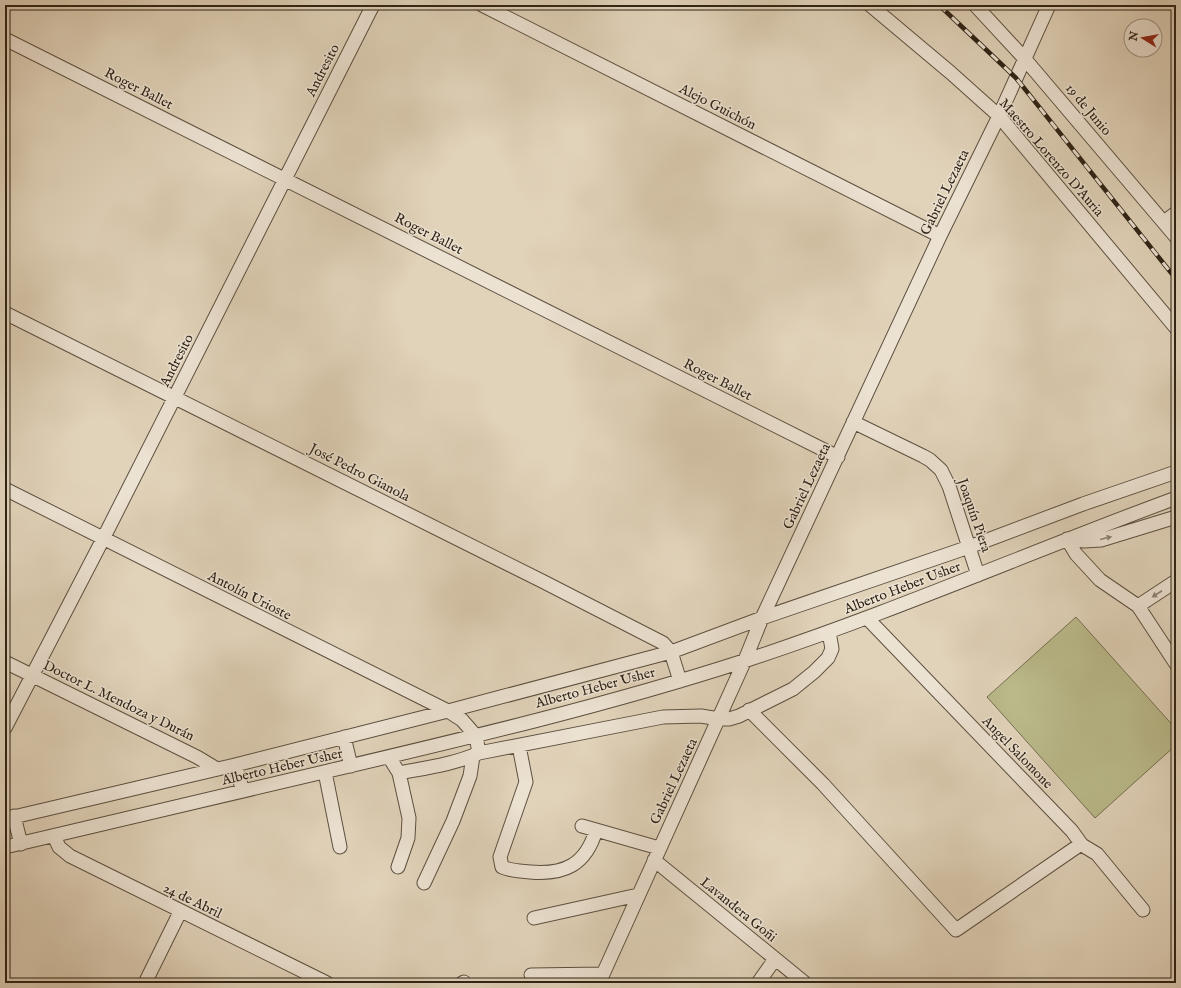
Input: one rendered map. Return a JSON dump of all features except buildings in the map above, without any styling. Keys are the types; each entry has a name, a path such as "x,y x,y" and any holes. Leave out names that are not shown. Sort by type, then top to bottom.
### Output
{"street":[{"name":"Andresito","path":"5,728 175,398 373,5"},
{"name":"Alejo Guichón","path":"482,5 940,236"},
{"name":"Maestro Lorenzo D'Auria","path":"870,5 951,73 999,116 1176,328"},
{"name":"19 de Junio","path":"975,5 1024,58 1176,237"},
{"name":"Gabriel Lezaeta","path":"601,979 745,660 762,618 940,236 999,116 1049,5"},
{"name":"Roger Ballet","path":"5,39 838,457"},
{"path":"1164,222 1176,213"},
{"name":"José Pedro Gianola","path":"5,313 648,635 663,643 671,652"},
{"name":"Joaquín Piera","path":"853,422 926,458 940,470 949,486 978,575"},
{"name":"Alberto Heber Usher","path":"10,817 236,765 671,652 762,618 969,547 1082,504 1176,472"},
{"name":"Antolín Urioste","path":"5,489 448,711 462,720 476,736"},
{"name":"Alberto Heber Usher","path":"5,847 476,736 680,681 867,618 1176,498"},
{"path":"1068,539 1084,541 1101,540 1176,517"},
{"path":"1068,539 1076,554 1100,580 1138,606 1176,664"},
{"path":"1138,606 1176,581"},
{"name":"Angel Salomone","path":"867,618 1072,831 1081,844 1097,854 1143,910"},
{"path":"399,773 476,755 663,717 701,716 729,719 739,716 793,689 814,672 828,658 832,649 829,632"},
{"path":"671,652 680,681"},
{"name":"Doctor L. Mendoza y Durán","path":"5,662 197,757 217,769"},
{"path":"749,710 823,784 956,930 1081,844"},
{"path":"424,883 458,808 470,776 476,755 476,736"},
{"path":"344,737 351,766"},
{"path":"519,746 526,782 500,858 502,867 509,870 538,873 557,871 567,868 578,862 587,853 596,830"},
{"path":"389,756 399,773 409,818 408,838 398,867"},
{"path":"236,765 243,791"},
{"path":"325,772 340,847"},
{"path":"10,817 21,844"},
{"path":"582,826 657,854"},
{"name":"24 de Abril","path":"54,836 58,847 70,856 180,912 327,983"},
{"name":"Lavandera Goñi","path":"657,854 775,959 805,983"},
{"path":"534,918 638,895"},
{"path":"145,983 180,912"},
{"path":"758,983 775,959"},
{"path":"531,975 601,979"}],"green space":[{"path":"1076,617 1176,729 1176,745 1095,818 987,697"}],"railway":[{"path":"939,5 1016,78 1176,279"}]}
